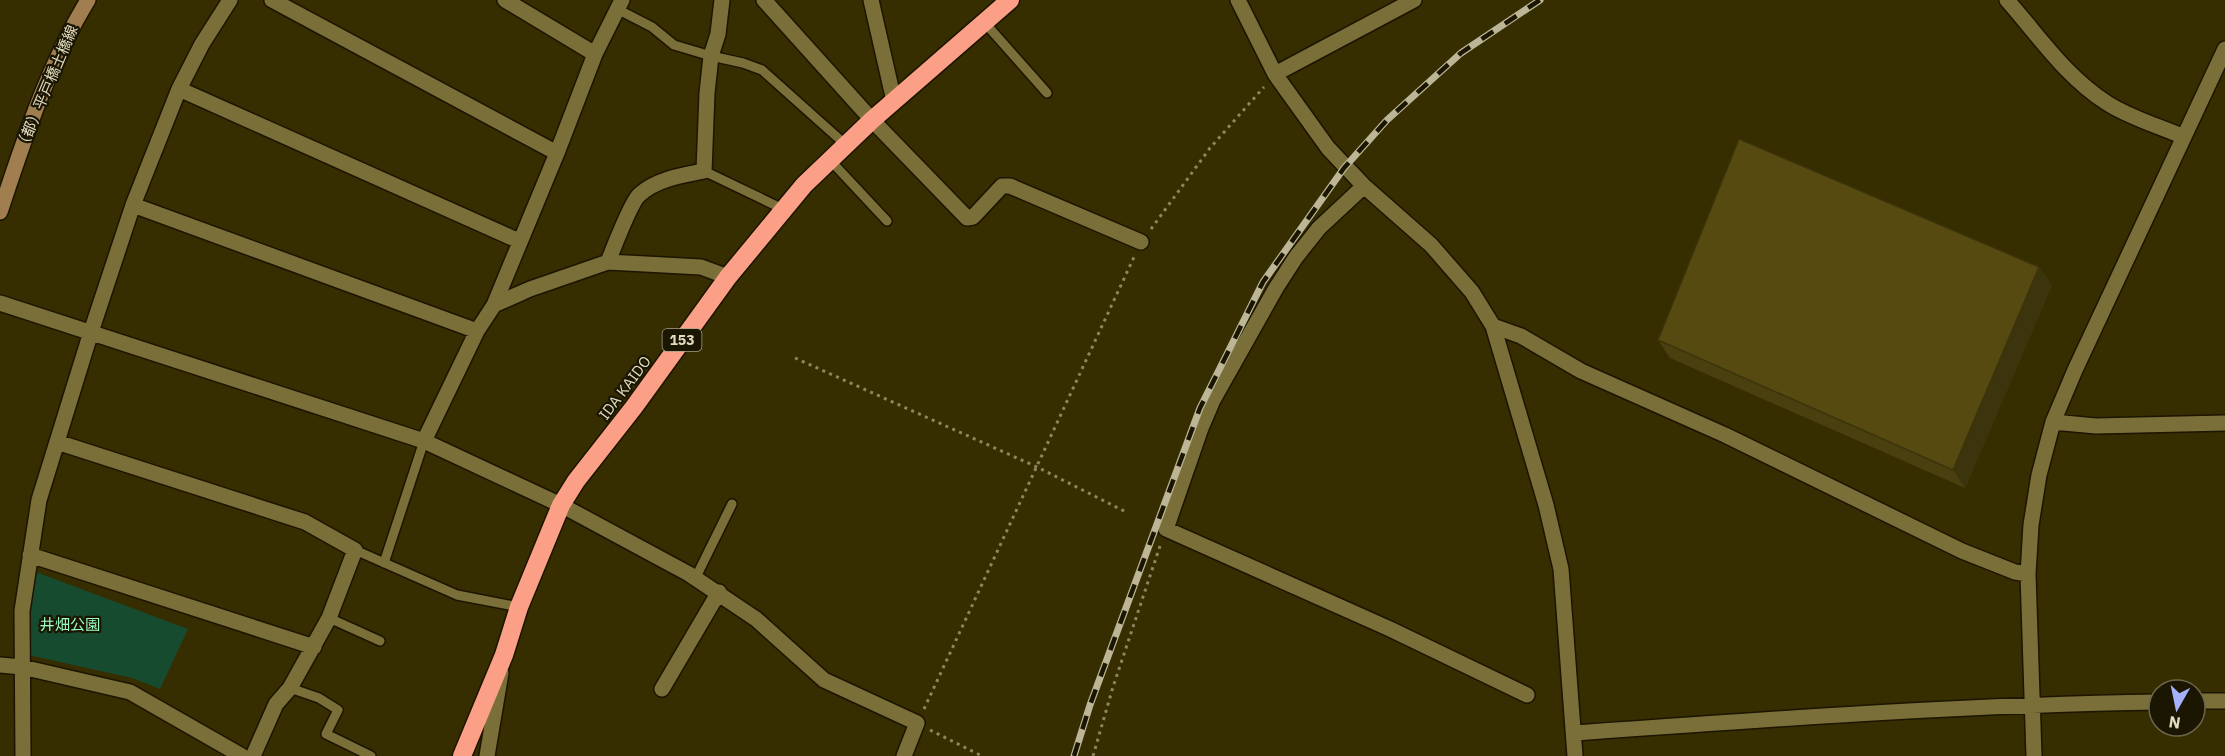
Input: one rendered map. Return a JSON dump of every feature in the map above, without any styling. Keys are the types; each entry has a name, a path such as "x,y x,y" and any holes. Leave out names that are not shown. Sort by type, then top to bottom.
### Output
{"highway":[{"name":"IDA KAIDO","path":"462,756 504,655 519,607 561,505 576,481 634,407 728,277 783,209 872,120 1010,0"}],"street":[{"name":"（都）平戸橋土橋線","path":"0,212 24,140 54,64 75,20 88,0"},
{"path":"23,756 22,611 39,500 91,332 134,205 179,89 202,44 230,0"},
{"path":"272,0 557,153"},
{"path":"505,0 595,54"},
{"path":"608,262 639,195 657,184 704,171 711,56 718,34 722,0"},
{"path":"764,0 872,120 967,219 973,217 1002,186 1010,186 1141,242"},
{"path":"871,0 894,101"},
{"path":"1238,0 1275,74 1329,148 1364,186 1431,244 1472,292 1493,326 1546,505 1561,569 1575,756"},
{"path":"1275,74 1414,0"},
{"path":"2007,0 2066,71 2086,88 2109,104 2184,137"},
{"path":"424,441 477,331 494,305 595,54 619,5"},
{"path":"2034,756 2028,574 2031,525 2038,475 2053,422 2075,370 2225,49"},
{"path":"179,89 519,241"},
{"path":"1364,186 1319,228 1296,257 1270,297 1213,400 1166,529 1390,629 1527,695"},
{"path":"134,205 477,331"},
{"path":"494,305 530,289 608,262 701,267 728,277"},
{"path":"0,303 424,441 561,505 696,577 719,592 756,619 824,680 917,723 904,756"},
{"path":"1493,326 1521,336 1581,371 1725,435 1962,551 2015,572 2028,574"},
{"path":"2053,422 2096,426 2225,423"},
{"path":"57,442 305,522 356,550 329,618 290,688 276,704 252,756"},
{"path":"30,555 314,646"},
{"path":"662,689 719,592"},
{"path":"488,756 504,655"},
{"path":"0,665 22,667 130,692 242,756"},
{"path":"2207,701 2225,701"},
{"path":"1575,733 1898,710 2147,702"}],"lane":[{"path":"619,5 674,45 762,70 846,145"},
{"path":"985,23 1047,93"},
{"path":"831,160 887,221"},
{"path":"704,171 783,209"},
{"path":"384,563 424,441"},
{"path":"696,577 732,504"},
{"path":"356,550 457,595 519,607"},
{"path":"329,618 380,641"},
{"path":"290,688 319,698 338,710 326,734 371,756"}],"path":[{"path":"982,756 917,723 1141,242 1210,148 1275,74"},
{"path":"795,358 1036,467 1128,513"},
{"path":"1093,756 1113,687 1166,529"}],"green space":[{"name":"井畑公園","path":"36,572 188,629 160,689 132,678 24,654"}],"building":[{"path":"1739,139 2039,267 1953,470 1658,340"}],"railway":[{"path":"1074,756 1090,705 1200,408 1263,282 1344,168 1387,120 1461,53 1540,0"}]}
